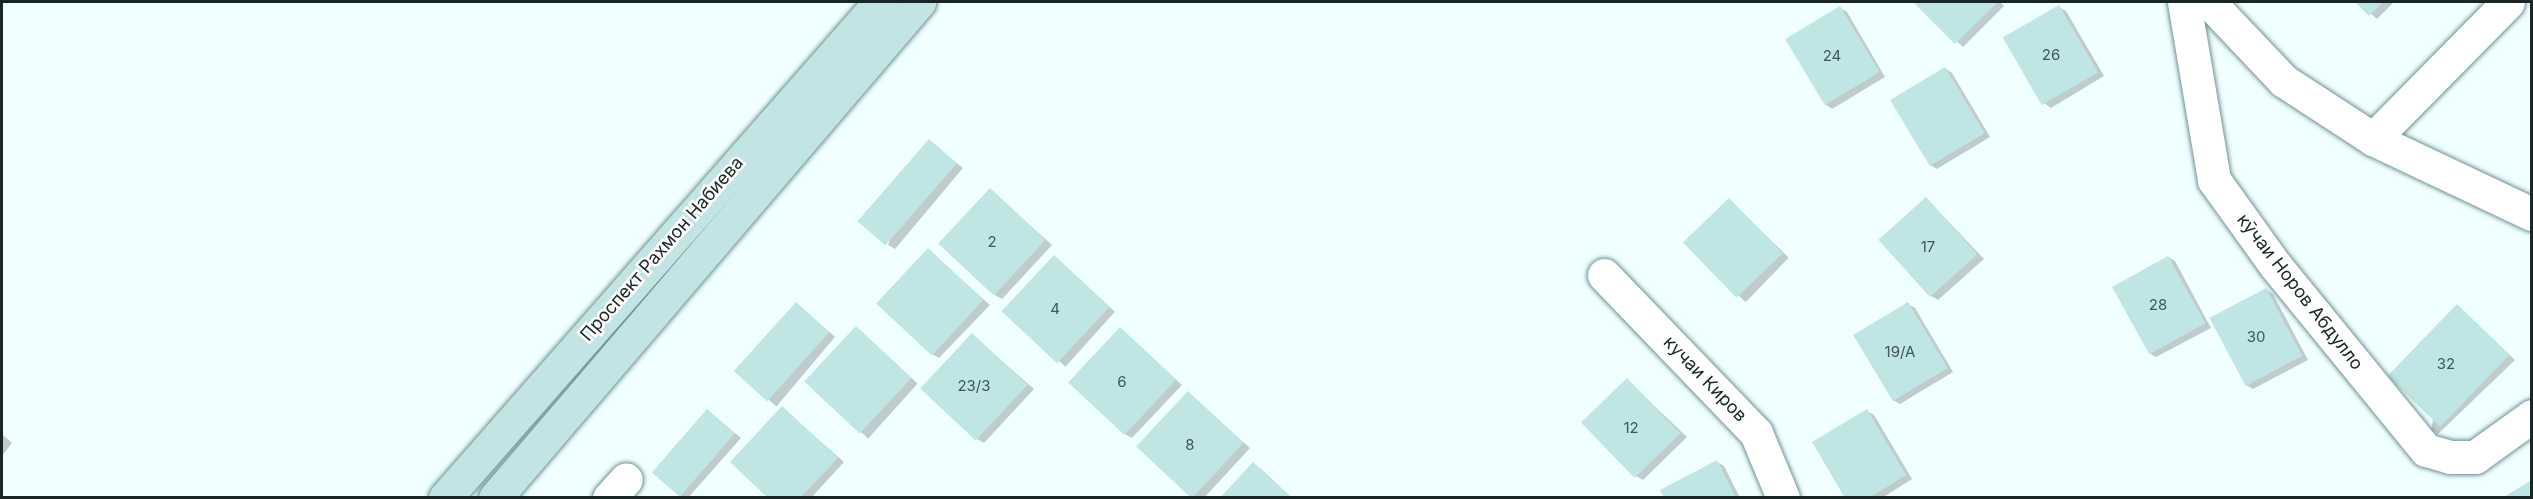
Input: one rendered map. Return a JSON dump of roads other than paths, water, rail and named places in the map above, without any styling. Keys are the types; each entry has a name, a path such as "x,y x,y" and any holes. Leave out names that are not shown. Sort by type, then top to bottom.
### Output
{"main road":[{"name":"Проспект Рахмон Набиева","path":"445,498 880,2"},
{"name":"Проспект Рахмон Набиева","path":"495,498 919,2"}],"street":[{"name":"кӯчаи Норов Абдулло","path":"2184,2 2214,180 2275,265 2426,450 2450,457 2475,457 2532,416"},
{"path":"2209,2 2284,81 2373,139 2532,214"},
{"path":"2373,139 2508,2"},
{"name":"кучаи Киров","path":"1604,274 1756,433 1783,498"}]}
